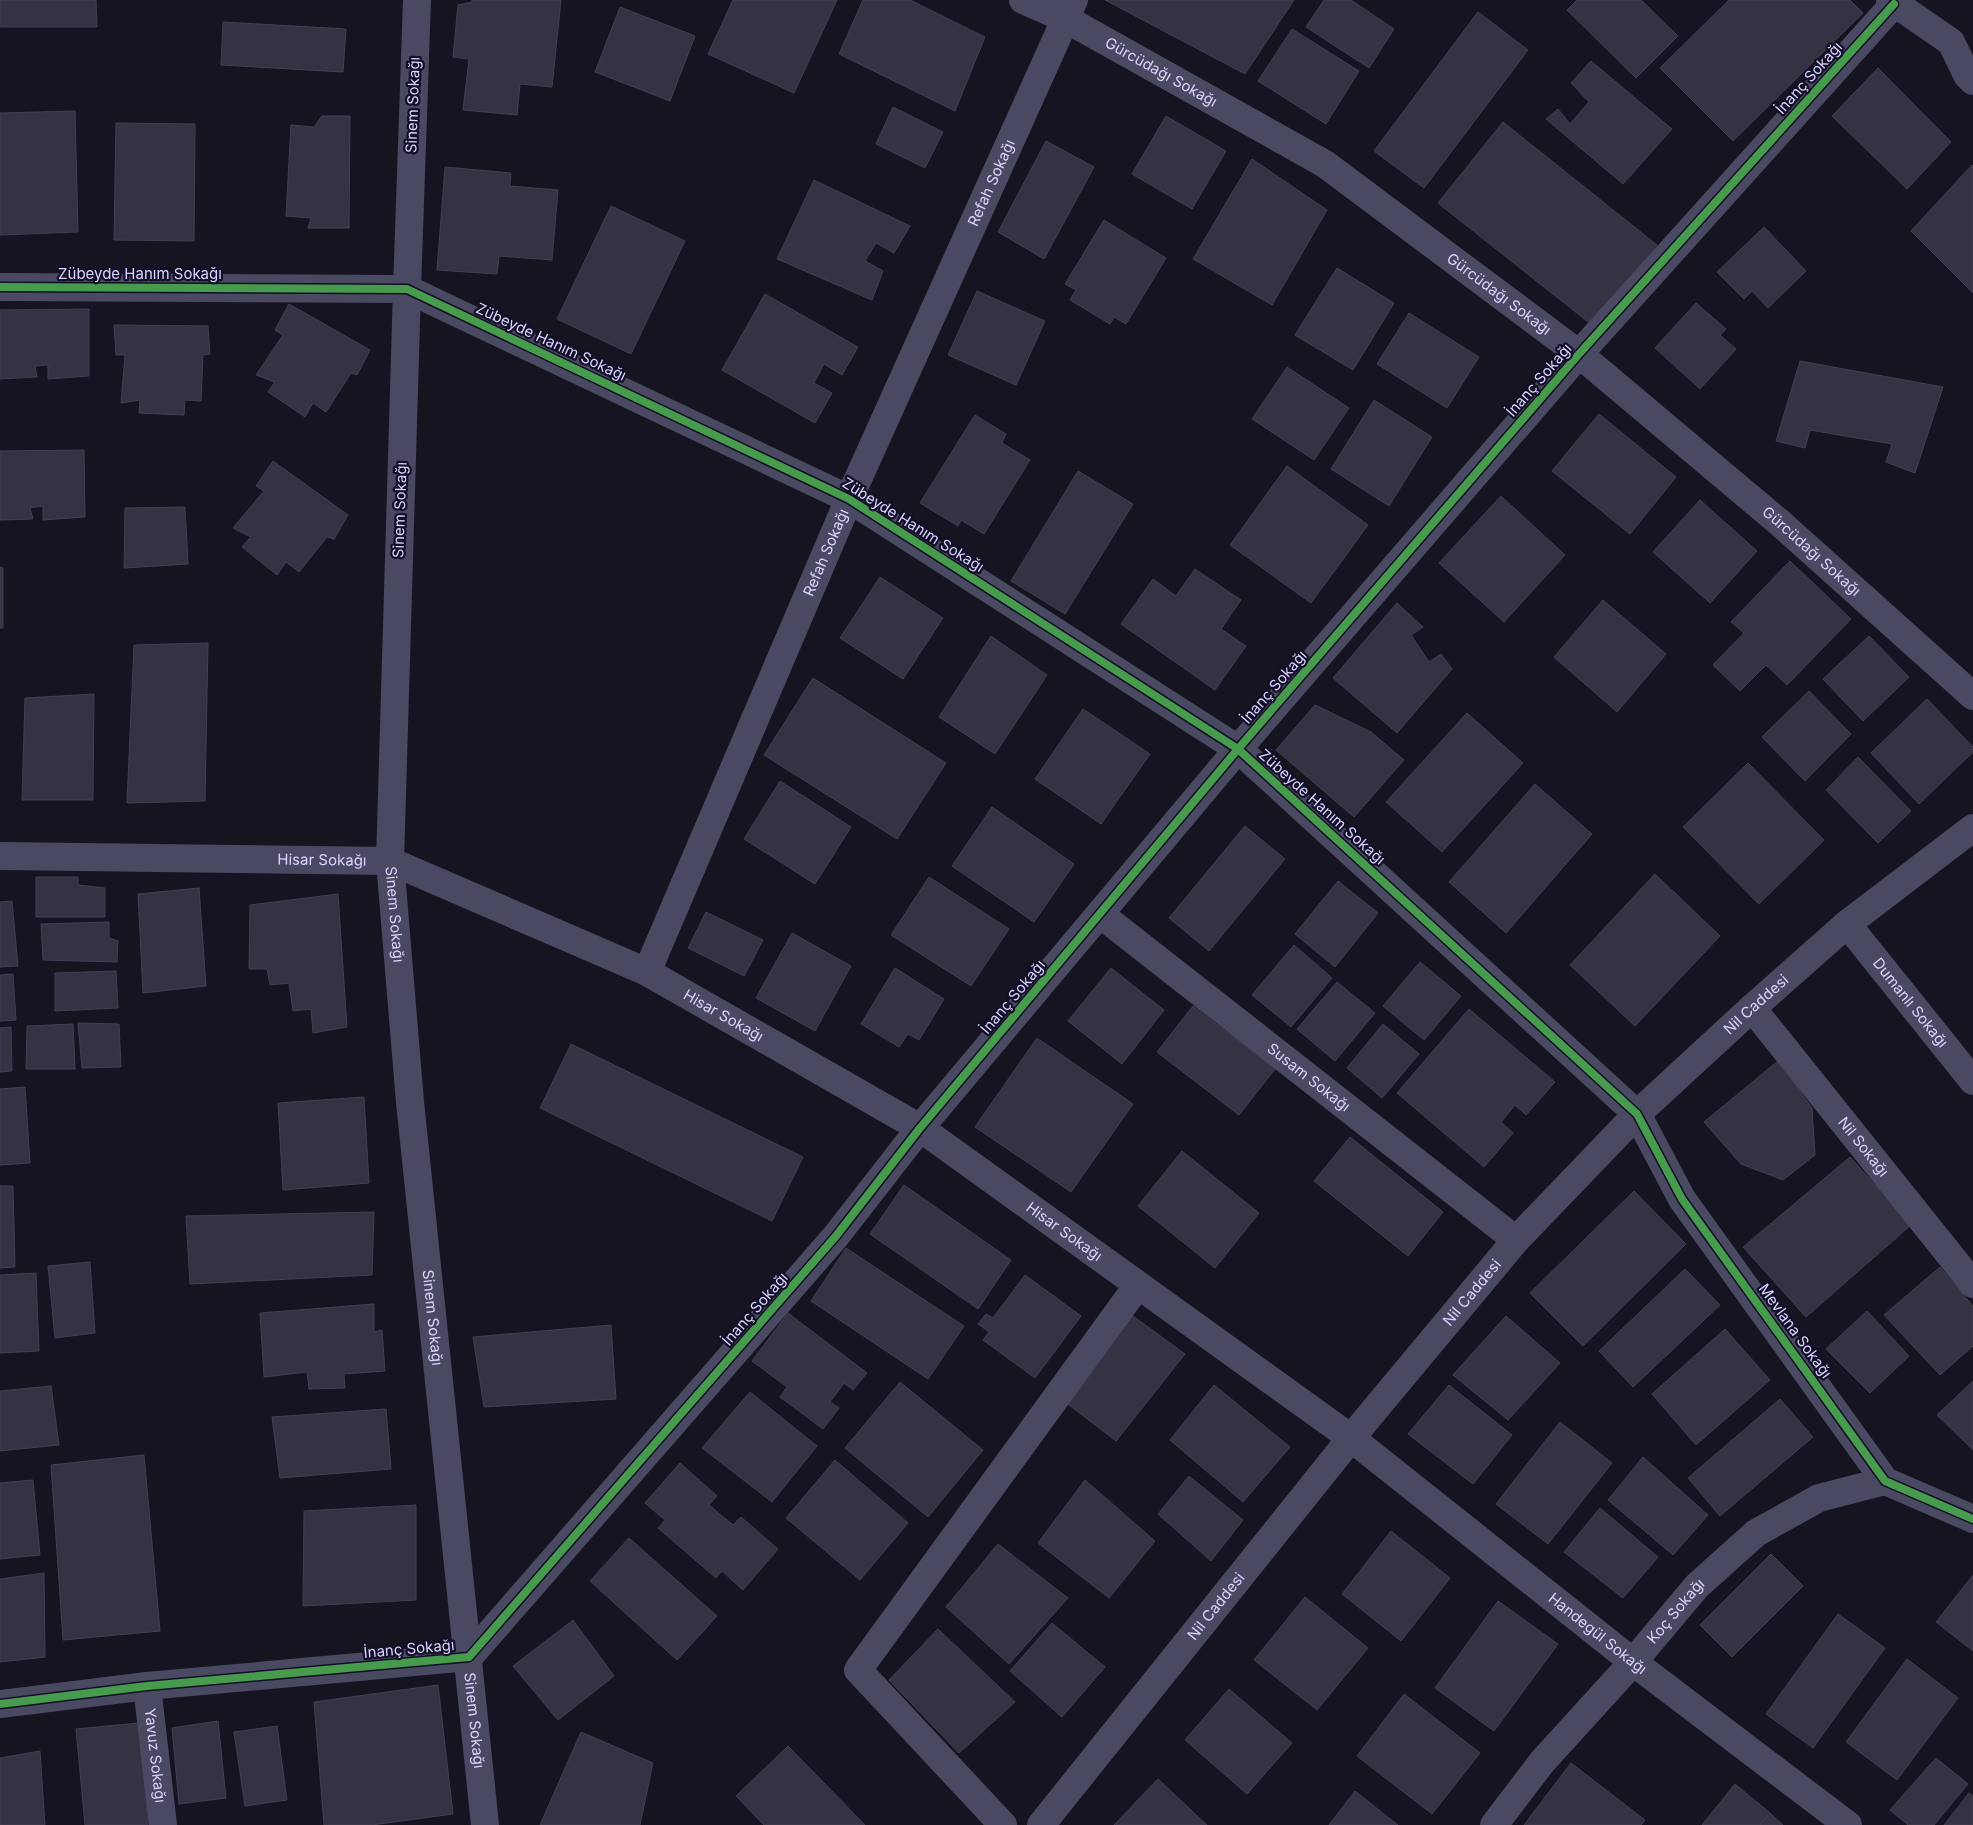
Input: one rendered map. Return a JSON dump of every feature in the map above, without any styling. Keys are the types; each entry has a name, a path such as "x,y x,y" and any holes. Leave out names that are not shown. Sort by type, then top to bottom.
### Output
{"street":[{"name":"Sinem Sokağı","path":"417,0 390,861 410,1102 485,1825"},
{"name":"Gürcüdağı Sokağı","path":"1023,0 1070,10 1325,164 1580,354 1780,523 1973,696"},
{"path":"1892,2 1951,42 1970,78"},
{"name":"İnanç Sokağı","path":"0,1704 147,1686 469,1657 823,1251 920,1128 1238,749 1580,354 1892,2"},
{"name":"Refah Sokağı","path":"647,972 850,499 1070,10"},
{"path":"1970,78 1973,46"},
{"name":"Zübeyde Hanım Sokağı","path":"0,287 407,289 850,499 1238,749 1637,1114"},
{"name":"Nil Caddesi","path":"1041,1825 1352,1438 1516,1240 1637,1114 1752,1008 1847,924 1972,832"},
{"name":"Hisar Sokağı","path":"0,856 390,861 647,972 920,1128 1352,1438"},
{"name":"Susam Sokağı","path":"1100,914 1516,1240"},
{"name":"Dumanlı Sokağı","path":"1847,924 1973,1081"},
{"name":"Nil Sokağı","path":"1752,1008 1973,1284"},
{"name":"Mevlana Sokağı","path":"1637,1114 1682,1199 1885,1481"},
{"path":"1003,1825 858,1670 1138,1285"},
{"name":"Handegül Sokağı","path":"1352,1438 1633,1662 1848,1825"},
{"path":"1885,1481 1973,1519"},
{"name":"Koç Sokağı","path":"1494,1825 1542,1762 1633,1662 1697,1586 1756,1533 1819,1498 1885,1481"},
{"name":"Yavuz Sokağı","path":"147,1686 162,1825"}],"building":[{"path":"0,0 96,0 97,27 0,27"},
{"path":"472,0 561,0 552,87 520,84 517,115 463,110 469,59 453,57 458,5 472,2"},
{"path":"733,0 837,0 794,93 708,54"},
{"path":"863,0 910,0 985,37 955,111 839,54"},
{"path":"1105,0 1294,0 1245,74"},
{"path":"1324,0 1351,0 1394,29 1369,68 1306,27"},
{"path":"1577,0 1641,0 1678,36 1636,78 1567,10"},
{"path":"1729,0 1850,0 1863,13 1733,141 1660,68"},
{"path":"620,7 695,36 670,101 595,72"},
{"path":"1478,12 1528,50 1424,188 1374,151"},
{"path":"223,22 346,29 343,72 221,65"},
{"path":"1292,29 1359,71 1326,124 1258,81"},
{"path":"1591,61 1672,129 1623,184 1546,119 1558,109 1570,124 1589,102 1571,83"},
{"path":"1878,68 1951,142 1907,189 1832,116"},
{"path":"893,107 943,132 925,168 876,144"},
{"path":"75,111 78,232 0,235 0,113"},
{"path":"322,116 350,116 349,228 308,228 311,218 286,216 291,125 314,127"},
{"path":"1166,116 1226,151 1192,209 1132,174"},
{"path":"1503,122 1657,245 1592,325 1438,203"},
{"path":"116,123 195,124 194,241 114,240"},
{"path":"1046,141 1094,167 1044,259 998,232"},
{"path":"1252,159 1327,210 1272,305 1193,259"},
{"path":"1973,166 1973,293 1911,231"},
{"path":"445,167 511,173 510,186 558,190 552,260 499,256 497,274 437,270"},
{"path":"814,180 910,226 894,253 876,243 865,261 883,271 872,300 777,259"},
{"path":"611,206 685,241 631,354 557,319"},
{"path":"1104,220 1166,258 1126,324 1114,317 1110,324 1070,300 1076,290 1065,284"},
{"path":"1764,227 1806,271 1768,308 1752,291 1744,299 1717,272"},
{"path":"1337,268 1394,303 1353,370 1295,335"},
{"path":"977,291 1045,321 1016,385 948,355"},
{"path":"765,294 858,347 842,375 824,364 814,383 832,393 815,423 722,370"},
{"path":"1696,303 1726,329 1720,335 1736,349 1700,389 1655,348"},
{"path":"289,304 370,350 357,375 351,373 326,412 313,403 305,417 268,392 275,382 256,375 283,335 275,330"},
{"path":"89,309 89,376 48,379 48,365 35,366 37,377 0,379 0,310"},
{"path":"1409,313 1479,357 1447,408 1377,364"},
{"path":"114,325 208,326 210,354 203,355 201,401 185,400 184,415 139,413 140,400 121,403 125,355 116,355"},
{"path":"1800,361 1943,387 1915,473 1886,462 1892,444 1810,430 1805,448 1776,441"},
{"path":"1287,367 1349,408 1314,460 1252,419"},
{"path":"1374,400 1432,437 1389,506 1331,469"},
{"path":"1599,414 1676,477 1630,534 1552,471"},
{"path":"975,415 1006,434 1002,443 1030,460 984,534 961,520 958,526 920,503"},
{"path":"84,450 85,517 43,520 43,506 30,508 33,519 0,520 0,451"},
{"path":"273,461 348,515 334,539 327,537 299,572 286,562 277,575 242,547 251,537 233,528 264,491 256,486"},
{"path":"1287,466 1368,525 1311,603 1230,545"},
{"path":"1078,471 1133,504 1065,614 1011,581"},
{"path":"1501,496 1565,555 1504,622 1439,563"},
{"path":"1700,500 1757,551 1710,603 1653,552"},
{"path":"185,507 188,564 124,568 125,508"},
{"path":"1790,561 1851,619 1787,685 1766,665 1740,691 1713,665 1744,633 1731,622"},
{"path":"0,567 3,568 3,628 0,628"},
{"path":"1195,569 1241,600 1221,629 1246,646 1215,690 1121,624 1153,579 1176,596"},
{"path":"880,577 943,618 903,679 840,638"},
{"path":"1603,600 1666,654 1617,712 1554,657"},
{"path":"1397,603 1423,627 1411,635 1429,662 1441,654 1452,669 1397,733 1333,678"},
{"path":"991,636 1047,675 995,754 939,717"},
{"path":"1869,636 1909,677 1863,721 1823,679"},
{"path":"208,643 205,801 127,803 134,645"},
{"path":"813,678 946,763 897,839 764,755"},
{"path":"1809,691 1851,734 1805,781 1762,737"},
{"path":"94,694 93,800 22,800 25,698"},
{"path":"1927,699 1973,747 1973,752 1919,804 1871,753"},
{"path":"1315,705 1371,732 1404,760 1354,817 1276,750"},
{"path":"1083,709 1150,754 1101,824 1035,779"},
{"path":"1467,713 1523,763 1442,852 1386,802"},
{"path":"1858,757 1911,811 1878,843 1826,790"},
{"path":"1748,763 1824,840 1759,904 1683,827"},
{"path":"780,781 851,827 815,884 744,839"},
{"path":"1535,784 1592,834 1506,933 1449,882"},
{"path":"992,807 1074,864 1034,922 952,866"},
{"path":"1245,826 1285,859 1209,951 1169,918"},
{"path":"1655,874 1720,936 1635,1026 1570,965"},
{"path":"36,877 78,877 78,885 105,888 105,917 36,917"},
{"path":"929,877 1009,929 971,986 891,935"},
{"path":"1338,881 1378,913 1335,967 1295,934"},
{"path":"199,888 206,986 143,993 138,894"},
{"path":"338,894 347,1027 313,1033 311,1009 293,1011 289,983 270,985 267,969 249,969 250,905"},
{"path":"12,901 18,966 0,967 0,902"},
{"path":"706,912 763,940 744,976 688,948"},
{"path":"109,922 109,938 118,941 117,962 43,960 41,924"},
{"path":"792,933 851,966 815,1031 756,998"},
{"path":"1294,945 1332,978 1291,1027 1252,995"},
{"path":"1420,962 1461,996 1424,1040 1383,1006"},
{"path":"895,968 944,999 919,1040 908,1034 899,1047 861,1024"},
{"path":"1111,968 1164,1010 1122,1064 1068,1021"},
{"path":"116,971 118,1008 55,1011 55,973"},
{"path":"13,974 16,1020 0,1021 0,975"},
{"path":"1337,982 1375,1013 1335,1061 1297,1029"},
{"path":"1193,1006 1275,1069 1239,1115 1157,1052"},
{"path":"1469,1009 1555,1082 1526,1115 1515,1105 1501,1122 1513,1133 1484,1167 1397,1093"},
{"path":"78,1023 119,1024 121,1067 82,1068"},
{"path":"73,1024 75,1069 26,1069 27,1026"},
{"path":"1383,1024 1419,1054 1382,1098 1347,1068"},
{"path":"11,1027 12,1071 0,1072 0,1028"},
{"path":"1037,1038 1133,1104 1071,1192 975,1127"},
{"path":"571,1044 803,1157 772,1221 540,1108"},
{"path":"1778,1061 1812,1108 1815,1155 1783,1180 1741,1164 1704,1122"},
{"path":"25,1087 30,1163 0,1165 0,1089"},
{"path":"364,1097 369,1183 283,1190 278,1103"},
{"path":"1350,1137 1443,1212 1408,1256 1314,1181"},
{"path":"1182,1151 1259,1213 1215,1268 1138,1206"},
{"path":"1850,1157 1911,1225 1806,1317 1743,1247"},
{"path":"904,1185 1011,1260 978,1309 870,1234"},
{"path":"0,1186 13,1186 15,1267 0,1268"},
{"path":"1634,1191 1686,1244 1583,1346 1530,1293"},
{"path":"374,1212 372,1275 190,1284 186,1216"},
{"path":"846,1248 964,1326 928,1379 811,1301"},
{"path":"90,1262 95,1333 55,1338 48,1266"},
{"path":"1940,1267 1973,1306 1973,1346 1940,1375 1884,1315"},
{"path":"1685,1269 1720,1305 1633,1387 1599,1351"},
{"path":"36,1273 39,1351 0,1353 0,1275"},
{"path":"1025,1275 1081,1316 1035,1378 983,1340 989,1332 978,1324 986,1314 993,1318"},
{"path":"374,1304 374,1332 382,1330 385,1371 344,1374 345,1388 309,1389 307,1372 264,1377 260,1313"},
{"path":"1867,1311 1909,1356 1870,1393 1826,1349"},
{"path":"788,1313 867,1373 853,1390 844,1383 830,1402 839,1408 823,1429 780,1397 787,1387 752,1361"},
{"path":"1133,1316 1185,1354 1116,1441 1064,1401"},
{"path":"1506,1316 1560,1363 1508,1420 1453,1375"},
{"path":"611,1325 616,1399 484,1407 473,1337"},
{"path":"1725,1329 1770,1380 1696,1445 1652,1394"},
{"path":"1973,1381 1973,1450 1937,1415"},
{"path":"900,1382 983,1450 928,1517 845,1448"},
{"path":"1214,1385 1290,1447 1243,1502 1170,1440"},
{"path":"1449,1385 1512,1435 1473,1484 1408,1434"},
{"path":"51,1386 59,1445 0,1451 0,1391"},
{"path":"750,1392 817,1446 772,1502 702,1448"},
{"path":"1780,1399 1813,1437 1720,1516 1688,1478"},
{"path":"386,1409 391,1469 280,1478 272,1417"},
{"path":"1560,1422 1612,1463 1548,1544 1496,1504"},
{"path":"144,1455 160,1631 63,1640 51,1465"},
{"path":"1643,1457 1708,1515 1673,1555 1608,1500"},
{"path":"835,1460 908,1523 860,1580 786,1518"},
{"path":"680,1463 717,1496 709,1505 733,1525 741,1517 778,1549 743,1590 722,1571 716,1578 658,1528 665,1520 645,1503"},
{"path":"1189,1476 1243,1520 1211,1561 1158,1514"},
{"path":"33,1480 40,1555 0,1559 0,1483"},
{"path":"1085,1480 1155,1541 1109,1598 1038,1543"},
{"path":"416,1505 416,1600 303,1606 304,1511"},
{"path":"1600,1508 1658,1557 1623,1598 1564,1552"},
{"path":"1391,1531 1450,1578 1401,1641 1342,1594"},
{"path":"629,1538 717,1616 677,1660 590,1581"},
{"path":"998,1544 1068,1598 1009,1664 946,1607"},
{"path":"1771,1554 1803,1586 1732,1657 1700,1625"},
{"path":"44,1573 45,1657 0,1662 0,1579"},
{"path":"1973,1575 1973,1651 1936,1622"},
{"path":"1305,1597 1368,1648 1317,1710 1254,1660"},
{"path":"1498,1601 1558,1644 1494,1731 1435,1688"},
{"path":"1838,1614 1885,1648 1813,1748 1766,1714"},
{"path":"573,1620 614,1676 558,1720 513,1666"},
{"path":"1052,1623 1105,1667 1062,1717 1010,1671"},
{"path":"938,1629 1015,1702 959,1753 889,1680"},
{"path":"1907,1659 1958,1698 1897,1780 1846,1742"},
{"path":"438,1685 453,1814 372,1825 324,1825 314,1702"},
{"path":"1229,1689 1292,1743 1247,1794 1185,1740"},
{"path":"1404,1694 1480,1753 1432,1814 1357,1756"},
{"path":"218,1721 226,1798 179,1804 172,1728"},
{"path":"139,1723 148,1825 85,1825 76,1729"},
{"path":"277,1726 287,1800 245,1806 234,1732"},
{"path":"581,1732 653,1763 640,1825 540,1825"},
{"path":"788,1746 865,1825 764,1825 736,1796"},
{"path":"40,1751 45,1825 0,1825 0,1758"},
{"path":"1936,1758 1968,1784 1934,1825 1908,1825 1890,1810"},
{"path":"1571,1763 1645,1820 1641,1825 1524,1825"},
{"path":"1158,1779 1207,1825 1114,1825"},
{"path":"1735,1784 1770,1813 1760,1825 1702,1825"},
{"path":"1355,1791 1398,1825 1329,1825"},
{"path":"1969,1793 1973,1796 1973,1825 1944,1825"},
{"path":"1770,1813 1783,1825 1760,1825"}],"cycle path":[{"path":"0,1704 147,1686 469,1657 836,1236 920,1128 1238,749 1579,354 1894,4"},
{"path":"0,287 407,289 849,499 1238,749 1637,1114 1682,1199 1885,1481 1973,1519"}]}
